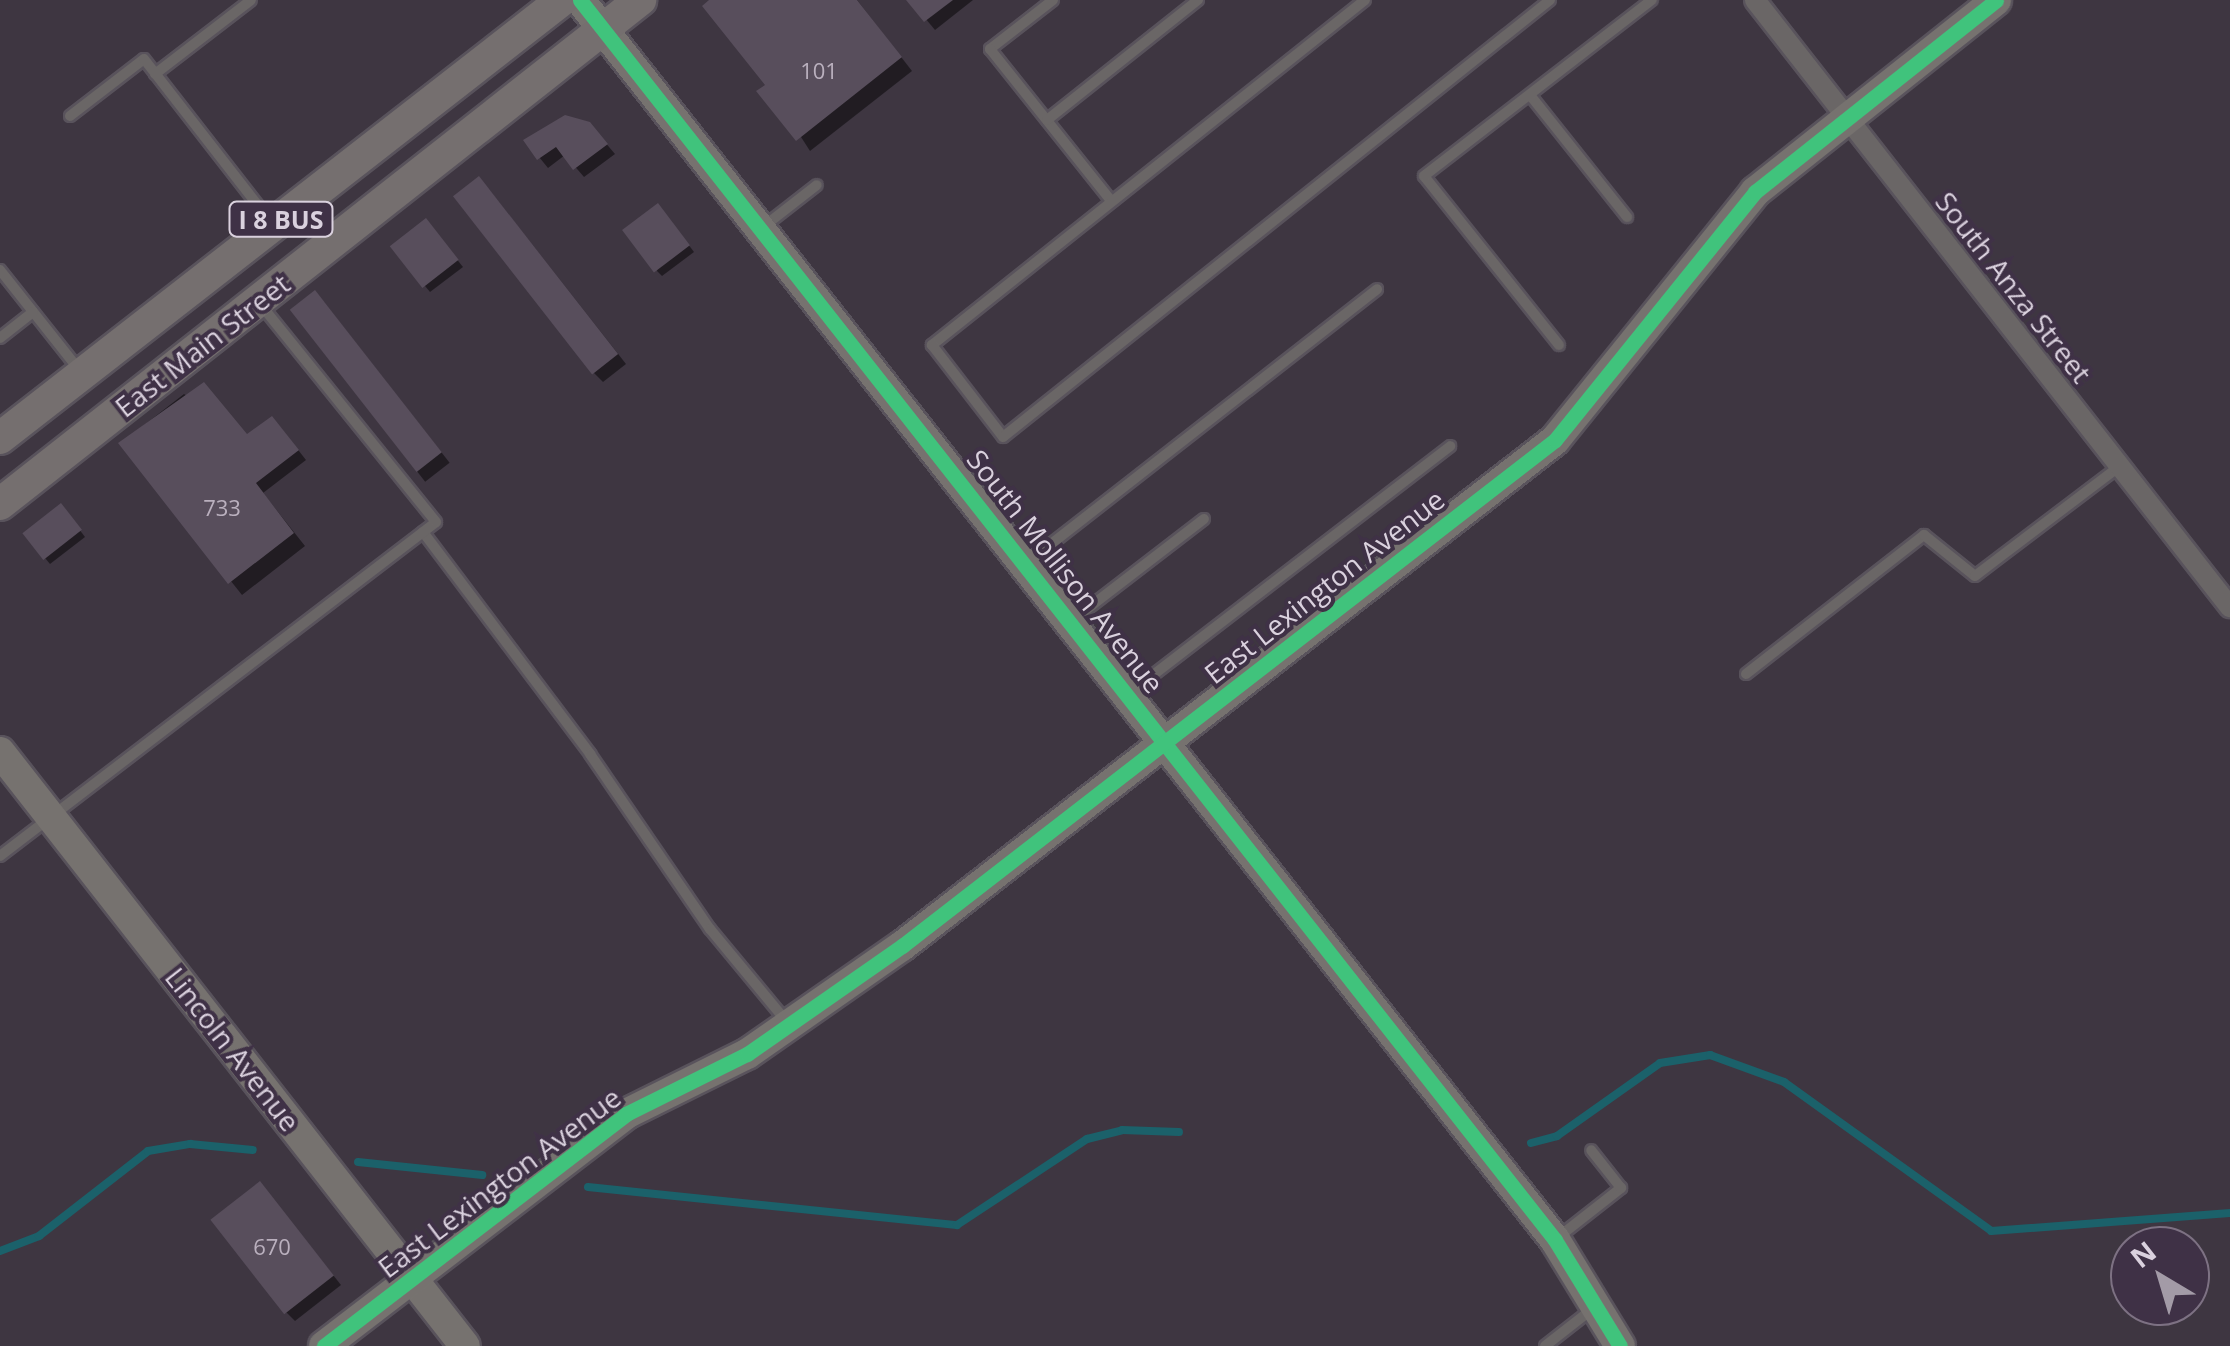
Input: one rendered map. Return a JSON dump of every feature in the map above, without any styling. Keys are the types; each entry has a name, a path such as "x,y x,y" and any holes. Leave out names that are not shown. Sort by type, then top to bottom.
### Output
{"main road":[{"name":"East Main Street","path":"0,438 562,0"},
{"name":"East Main Street","path":"0,504 640,0"},
{"path":"83,374 114,414"}],"street":[{"name":"South Mollison Avenue","path":"580,0 1028,562 1556,1240 1592,1309 1620,1346"},
{"name":"South Anza Street","path":"1755,0 2120,466 2226,595"},
{"name":"East Lexington Avenue","path":"324,1346 626,1114 747,1054 902,946 1554,440 1596,396 1734,215 1846,117 1996,0"},
{"name":"Lincoln Avenue","path":"0,752 465,1346"}],"lane":[{"path":"155,74 250,0"},
{"path":"1053,0 990,49 1109,198"},
{"path":"1047,120 1198,0"},
{"path":"1365,0 1109,198 932,345 1003,437 1550,0"},
{"path":"1559,345 1424,176 1652,0"},
{"path":"70,116 144,60 274,225"},
{"path":"1530,95 1627,217"},
{"path":"763,227 818,185"},
{"path":"0,270 83,374"},
{"path":"1028,562 1377,289"},
{"path":"0,856 436,522 258,301"},
{"path":"0,338 33,312"},
{"path":"1130,692 1450,446"},
{"path":"1746,674 1924,535 1975,576 2120,466"},
{"path":"1073,620 1204,518"},
{"path":"423,532 590,754 710,929 789,1024"},
{"path":"1556,1240 1621,1188 1591,1150"},
{"path":"1544,1346 1592,1309"}],"building":[{"path":"709,0 857,0 902,57 796,141 756,91 765,85 702,6"},
{"path":"906,0 953,0 924,22"},
{"path":"565,115 590,122 608,144 573,170 556,147 537,160 523,140"},
{"path":"479,176 618,354 592,374 453,196"},
{"path":"658,203 690,245 654,272 622,230"},
{"path":"426,218 459,260 422,288 390,246"},
{"path":"315,290 442,452 417,472 290,310"},
{"path":"204,382 247,434 272,416 299,450 256,483 294,533 228,584 118,443"},
{"path":"61,503 82,530 43,560 22,533"},
{"path":"260,1181 334,1276 284,1314 210,1220"}],"waterway":[{"path":"1531,1143 1557,1136 1660,1063 1710,1055 1784,1082 1991,1231 2230,1213"},
{"path":"588,1187 957,1225 1087,1139 1122,1130 1179,1132"},
{"path":"0,1251 39,1236 148,1151 190,1144 253,1150"},
{"path":"358,1162 482,1175"}],"cycle path":[{"path":"580,0 1555,1240 1620,1346"},
{"path":"324,1346 626,1114 747,1054 902,946 1555,440 1755,192 1996,0"}]}
